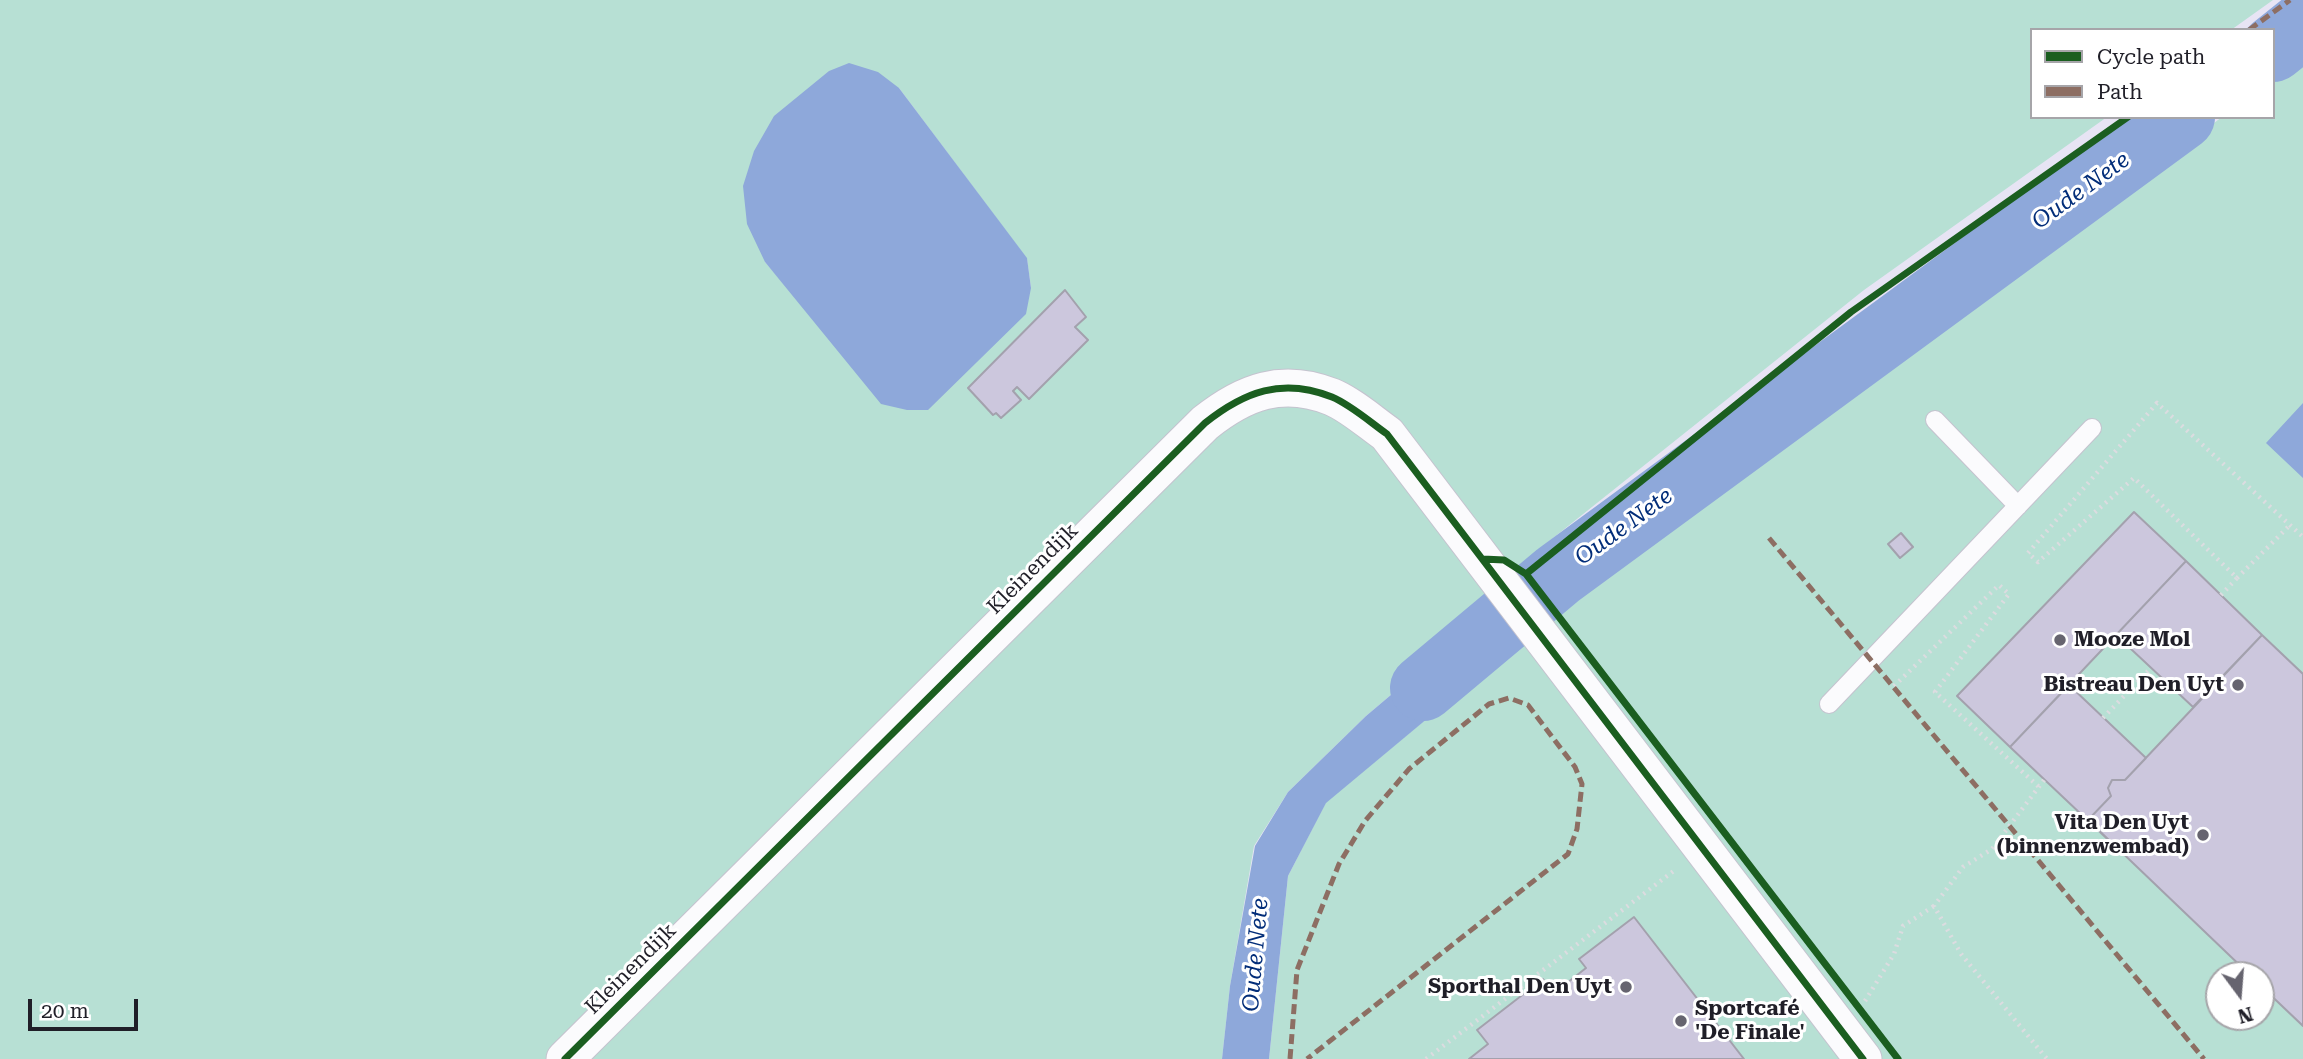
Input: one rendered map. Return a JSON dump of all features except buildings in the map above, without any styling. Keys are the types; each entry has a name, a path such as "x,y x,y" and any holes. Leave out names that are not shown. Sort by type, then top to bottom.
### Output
{"street":[{"name":"Kleinendijk","path":"565,1059 1195,433 1233,401 1265,389 1304,389 1334,398 1387,434 1864,1059"}],"lane":[{"path":"1935,420 2018,506"},
{"path":"1829,704 2092,429"}],"path":[{"path":"2237,578 2134,478 2038,562 2028,553 2157,403 2303,537"},
{"path":"2221,595 2290,525"},
{"path":"1895,686 1999,585 2009,594 1935,692 2039,787"},
{"path":"2103,718 2151,668"},
{"path":"1853,1000 1860,1009 1894,954 1903,926 1934,906 1963,867 1992,849 2044,780"},
{"path":"1426,1059 1703,848"},
{"path":"1934,906 1961,954 2047,1059"}],"green space":[{"path":"0,0 2273,0 2234,28 2030,28 2030,119 2104,119 1864,290 1518,566 1483,617 1366,716 1288,792 1254,846 1230,986 1222,1059 0,1059","holes":["899,88 1027,259 1031,288 785,285 765,262"]},
{"path":"2303,54 2303,1059 1269,1059 1288,876 1326,802 1512,648 2219,119 2275,119 2275,75"}],"water":[{"path":"849,63 878,72 899,88 1027,258 1031,288 1026,314 928,410 907,410 881,404 765,262 747,224 743,186 754,151 774,116 829,71"},
{"path":"2303,403 2303,478 2266,443"},
{"path":"1483,617 1512,648 1326,803 1288,876 1269,1059 1222,1059 1230,986 1255,846 1288,792 1366,716"}],"waterway":[{"name":"Oude Nete","path":"2275,47 2303,25"},
{"name":"Oude Nete","path":"1423,688 1558,575 2179,119"}],"marked path":[{"path":"2252,28 2290,0"},
{"path":"1769,538 2204,1059"},
{"path":"1290,1059 1297,970 1339,864 1365,821 1409,769 1489,704 1509,698 1528,705 1575,767 1582,784 1577,829 1568,854 1307,1059"}],"cycle path":[{"path":"1526,574 1851,312 2125,119"},
{"path":"565,1059 1205,423 1234,403 1264,391 1280,388 1314,391 1339,400 1387,434 1863,1059"},
{"path":"1483,559 1504,560 1526,574 1898,1059"}],"place":[{"name":"Mooze Mol","path":"2060,640"},
{"name":"Bistreau Den Uyt","path":"2238,685"},
{"name":"Vita Den Uyt (binnenzwembad)","path":"2203,835"},
{"name":"Sporthal Den Uyt","path":"1626,987"},
{"name":"Sportcafé 'De Finale'","path":"1681,1021"}]}
